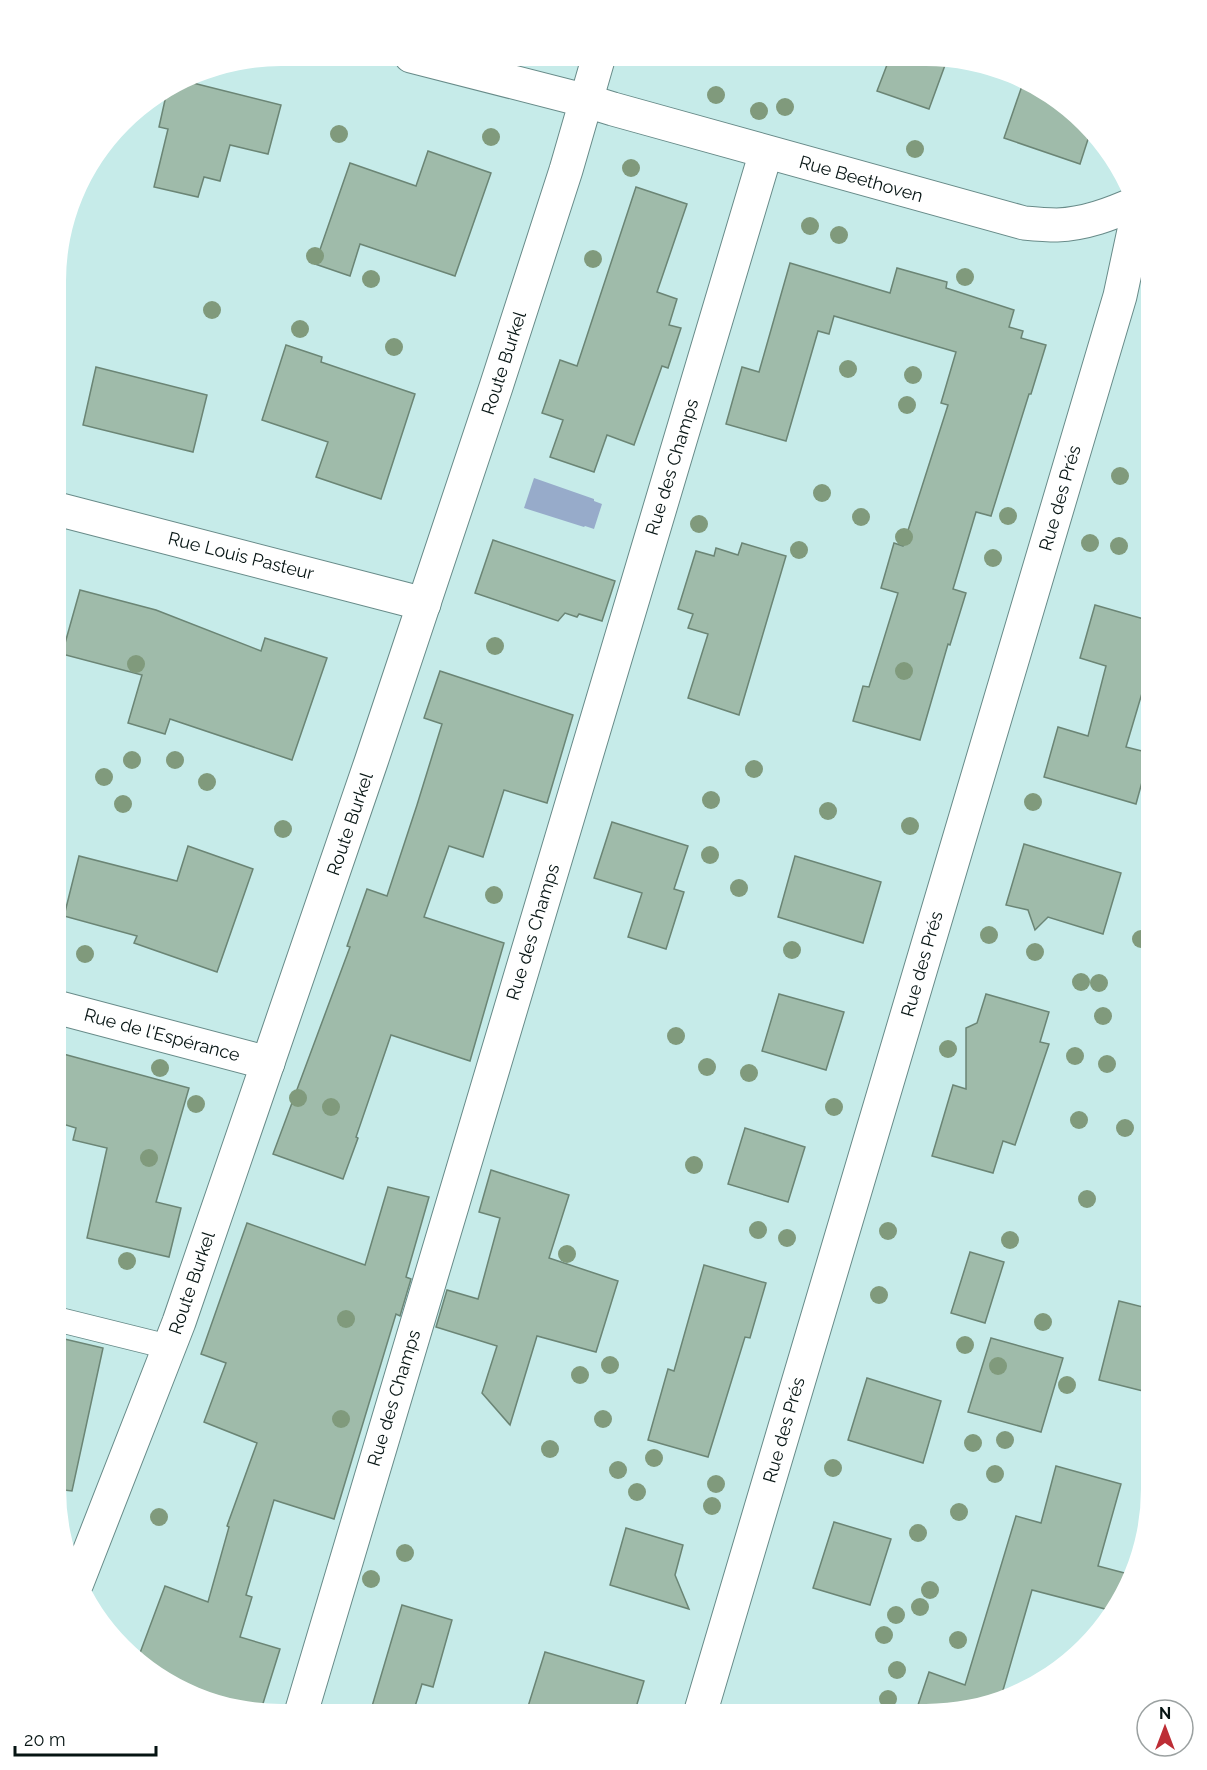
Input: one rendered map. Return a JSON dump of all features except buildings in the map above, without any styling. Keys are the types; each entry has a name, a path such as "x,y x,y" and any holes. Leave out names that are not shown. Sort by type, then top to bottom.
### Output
{"street":[{"name":"Rue Beethoven","path":"450,66 587,101 1023,223 1058,225 1113,213 1128,206"},
{"name":"Route Burkel","path":"82,1571 169,1347 268,1064 496,387 596,66"},
{"name":"Rue des Champs","path":"304,1704 766,152"},
{"name":"Rue des Prés","path":"703,1704 1120,296 1135,228"},
{"name":"Rue Louis Pasteur","path":"66,511 424,604"},
{"name":"Rue de l'Espérance","path":"66,1009 268,1064"}],"lane":[{"path":"66,1322 169,1347"}],"water":[{"path":"534,478 594,499 602,504 594,529 524,508"}]}
